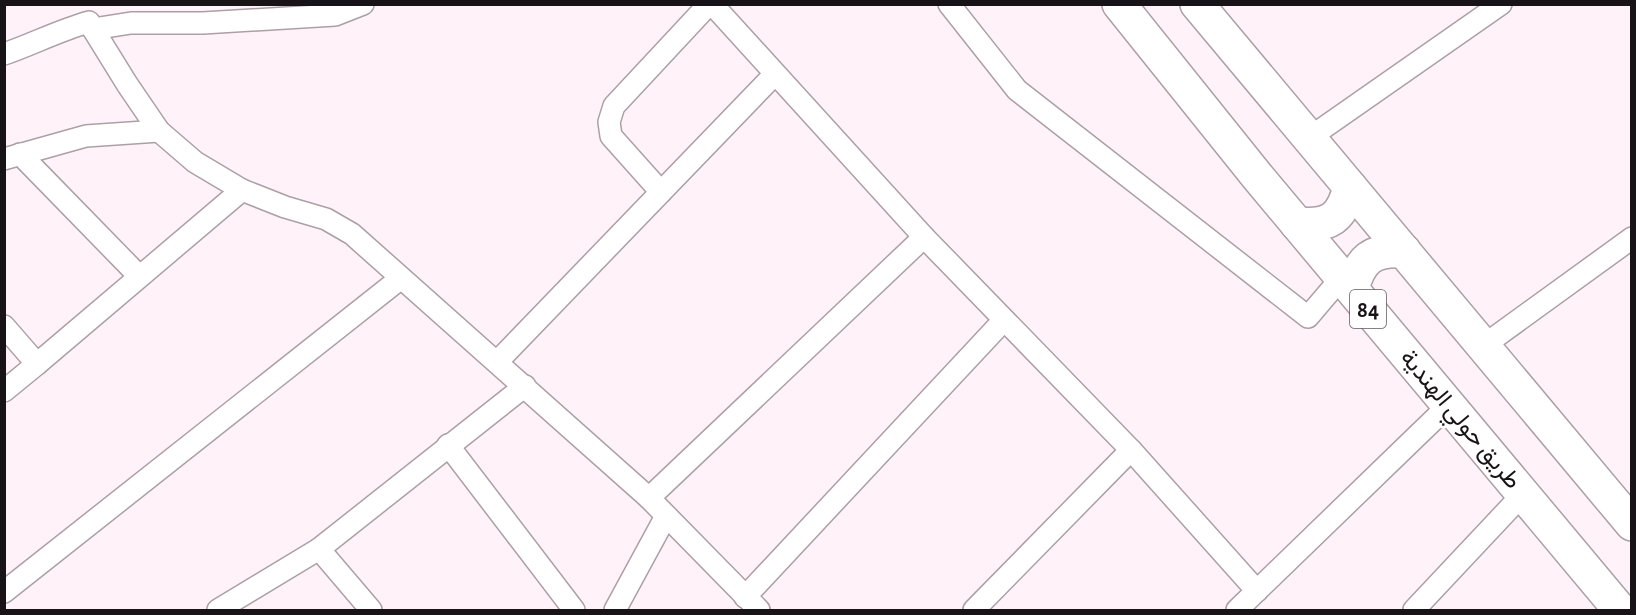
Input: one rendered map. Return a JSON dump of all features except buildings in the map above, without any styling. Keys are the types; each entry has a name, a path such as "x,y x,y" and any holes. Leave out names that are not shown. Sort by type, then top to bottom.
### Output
{"highway":[{"name":"طريق حولي الهندية","path":"1119,4 1297,224 1619,610"},
{"path":"1197,4 1630,518"},
{"path":"1297,224 1316,226 1333,219 1345,205 1350,187"},
{"path":"1347,283 1368,257 1385,250 1404,251"}],"street":[{"path":"93,29 131,23 203,23 334,10 363,4"},
{"path":"661,192 611,136 609,122 614,106 710,4 924,237 1131,450 1257,591"},
{"path":"949,4 1017,90 1308,317 1347,283"},
{"path":"1309,138 1502,4"},
{"path":"4,54 89,22 159,131 195,162 242,190 285,207 326,219 352,234 649,498 752,604 1004,320"},
{"path":"497,362 775,74"},
{"path":"12,157 86,136 159,131"},
{"path":"12,157 139,276"},
{"path":"4,391 242,190"},
{"path":"649,498 924,237"},
{"path":"1483,346 1632,238"},
{"path":"4,592 401,278"},
{"path":"4,326 37,364"},
{"path":"218,610 319,549 525,386"},
{"path":"1237,610 1449,405"},
{"path":"448,445 574,610"},
{"path":"974,610 1131,450"},
{"path":"1414,610 1523,494"},
{"path":"615,610 666,516"},
{"path":"319,549 371,610"}]}
